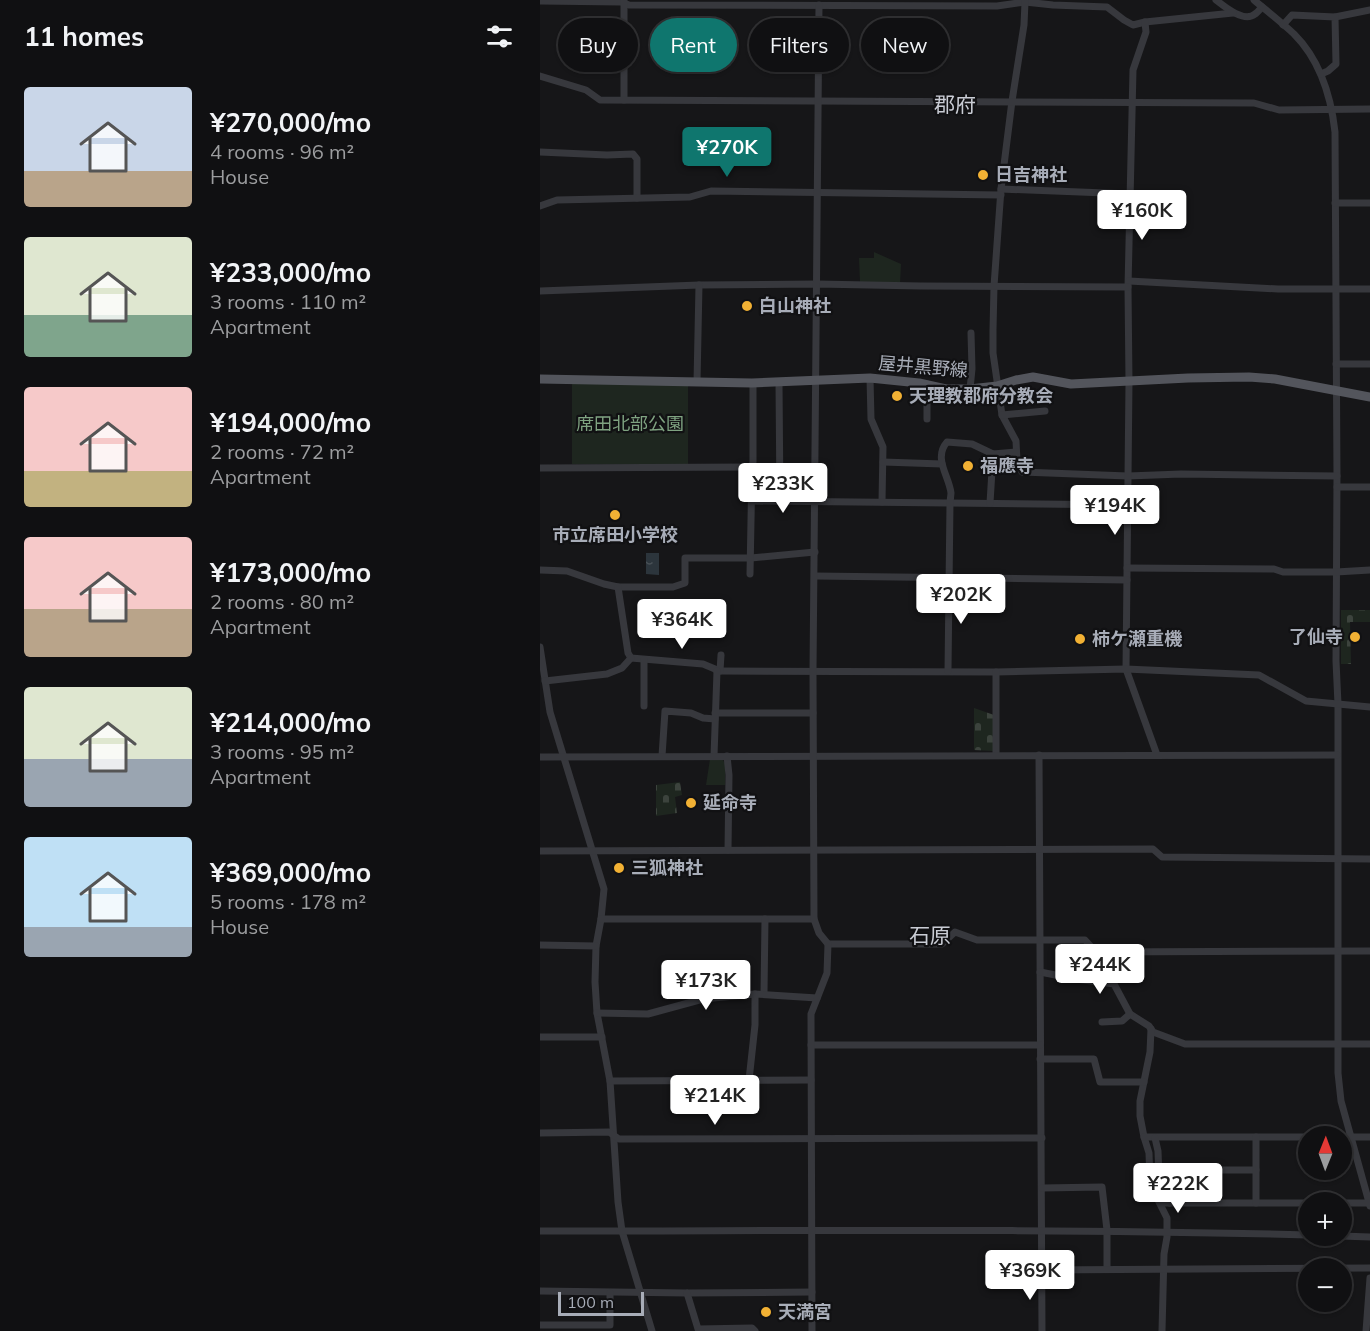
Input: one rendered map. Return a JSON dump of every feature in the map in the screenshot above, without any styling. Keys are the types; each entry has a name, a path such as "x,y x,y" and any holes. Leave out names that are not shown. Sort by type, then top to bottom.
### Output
{"main road":[{"name":"屋井黒野線","path":"540,379 779,383 870,378 970,389 997,386 1034,377 1071,384 1249,377 1275,379 1370,397"}],"street":[{"path":"1216,0 1233,13"},
{"path":"1254,0 1304,45 1321,74 1332,110 1335,132 1337,1045 1339,1090 1348,1126"},
{"path":"540,1 624,2 629,5 1025,2 1107,7 1133,25 1233,13 1252,16 1262,7"},
{"path":"624,2 624,100"},
{"path":"1025,2 1001,192 994,286 993,353 1002,415 1016,441 1017,461 1022,472 1128,476 1192,474 1337,476"},
{"path":"812,1331 812,1014 827,973 828,944 819,933 814,919 813,671 818,101 814,3"},
{"path":"1283,25 1292,15 1335,17 1370,10"},
{"path":"1321,74 1336,64 1335,17"},
{"path":"1145,22 1146,32 1133,70 1132,102 1125,669 1157,755"},
{"path":"540,76 586,90 600,100 1254,103 1279,110 1370,109"},
{"path":"540,152 633,154 637,159 637,198"},
{"path":"540,206 557,200 690,197 711,191 1131,194"},
{"path":"1335,203 1370,203"},
{"path":"540,291 699,285 817,284 994,286 1128,284 1278,289 1370,289"},
{"path":"697,382 699,285"},
{"path":"970,389 971,333"},
{"path":"1336,364 1370,364"},
{"path":"870,378 871,419 883,447 882,502"},
{"path":"750,574 753,462 752,383"},
{"path":"779,383 780,502"},
{"path":"927,384 927,419"},
{"path":"1002,415 1027,409 1045,411"},
{"path":"948,671 951,494 942,464 943,447 947,442 972,444 993,454 1016,452"},
{"path":"990,503 993,454"},
{"path":"884,462 942,464"},
{"path":"540,468 752,467"},
{"path":"1337,487 1370,488"},
{"path":"752,501 1128,505"},
{"path":"540,570 567,571 618,587 673,587 685,584 685,558 751,558 815,552"},
{"path":"1127,568 1274,569 1283,572 1370,570"},
{"path":"814,576 1127,580"},
{"path":"618,587 628,653 631,658"},
{"path":"540,647 550,712 604,889 596,946 597,1013 609,1081 622,1231 652,1331"},
{"path":"714,756 718,671 721,655"},
{"path":"631,658 703,664 718,671 996,672 1125,669 1258,675 1306,701 1370,706"},
{"path":"545,681 607,674 622,668 631,658"},
{"path":"644,660 644,706"},
{"path":"996,672 996,755"},
{"path":"662,756 665,711 691,712 703,718 813,713"},
{"path":"540,757 1337,755"},
{"path":"727,756 728,850"},
{"path":"1039,756 1042,1331"},
{"path":"540,851 1153,849 1162,857 1370,859"},
{"path":"764,993 765,919"},
{"path":"601,920 814,919"},
{"path":"828,944 942,944 955,932 977,940 1085,940 1096,952 1370,951"},
{"path":"540,945 596,946"},
{"path":"1040,972 1114,984 1130,1014 1153,1032 1185,1044 1370,1044"},
{"path":"597,1013 648,1014 703,999 764,993 817,998"},
{"path":"749,1080 755,1025 755,994"},
{"path":"1102,1022 1122,1022 1130,1014"},
{"path":"1151,1029 1150,1052 1140,1101 1140,1116 1149,1153 1150,1184 1167,1218 1162,1331"},
{"path":"540,1037 602,1038"},
{"path":"811,1044 1040,1045"},
{"path":"1040,1059 1094,1059 1100,1082 1144,1082"},
{"path":"609,1081 811,1080"},
{"path":"540,1133 609,1132 619,1139 1042,1138"},
{"path":"1144,1137 1298,1137"},
{"path":"1256,1137 1256,1203"},
{"path":"1352,1137 1370,1137"},
{"path":"1155,1138 1159,1178 1170,1203"},
{"path":"1160,1203 1370,1205 1352,1141"},
{"path":"1159,1170 1256,1170"},
{"path":"1042,1188 1102,1187 1107,1230 1107,1269"},
{"path":"540,1231 1107,1230 1298,1235"},
{"path":"1352,1236 1370,1237"},
{"path":"1042,1270 1370,1268"},
{"path":"1366,1331 1370,1278"},
{"path":"540,1291 812,1292"},
{"path":"540,1325 610,1325 610,1293"},
{"path":"687,1293 698,1329 752,1328 754,1331"}],"green space":[{"path":"874,252 901,264 900,284 860,282 859,258 874,258"},
{"name":"席田北部公園","path":"572,383 688,385 688,464 572,464"},
{"path":"1341,610 1370,610 1370,622 1350,622 1351,664 1341,664"},
{"path":"974,708 994,715 994,751 974,750"},
{"path":"710,759 722,759 725,763 725,785 706,785"},
{"path":"680,782 682,795 675,797 677,813 656,816 656,785"}],"water":[{"path":"646,553 659,553 659,575 646,574"}],"place":[{"name":"日吉神社","path":"983,175"},
{"name":"白山神社","path":"747,306"},
{"name":"天理教郡府分教会","path":"897,396"},
{"name":"福應寺","path":"968,466"},
{"name":"市立席田小学校","path":"615,515"},
{"name":"了仙寺","path":"1355,637"},
{"name":"柿ケ瀬重機","path":"1080,639"},
{"name":"延命寺","path":"691,803"},
{"name":"三狐神社","path":"619,868"},
{"name":"天満宮","path":"766,1312"}],"district":[{"name":"郡府","path":"955,105"},
{"name":"石原","path":"930,936"}]}
